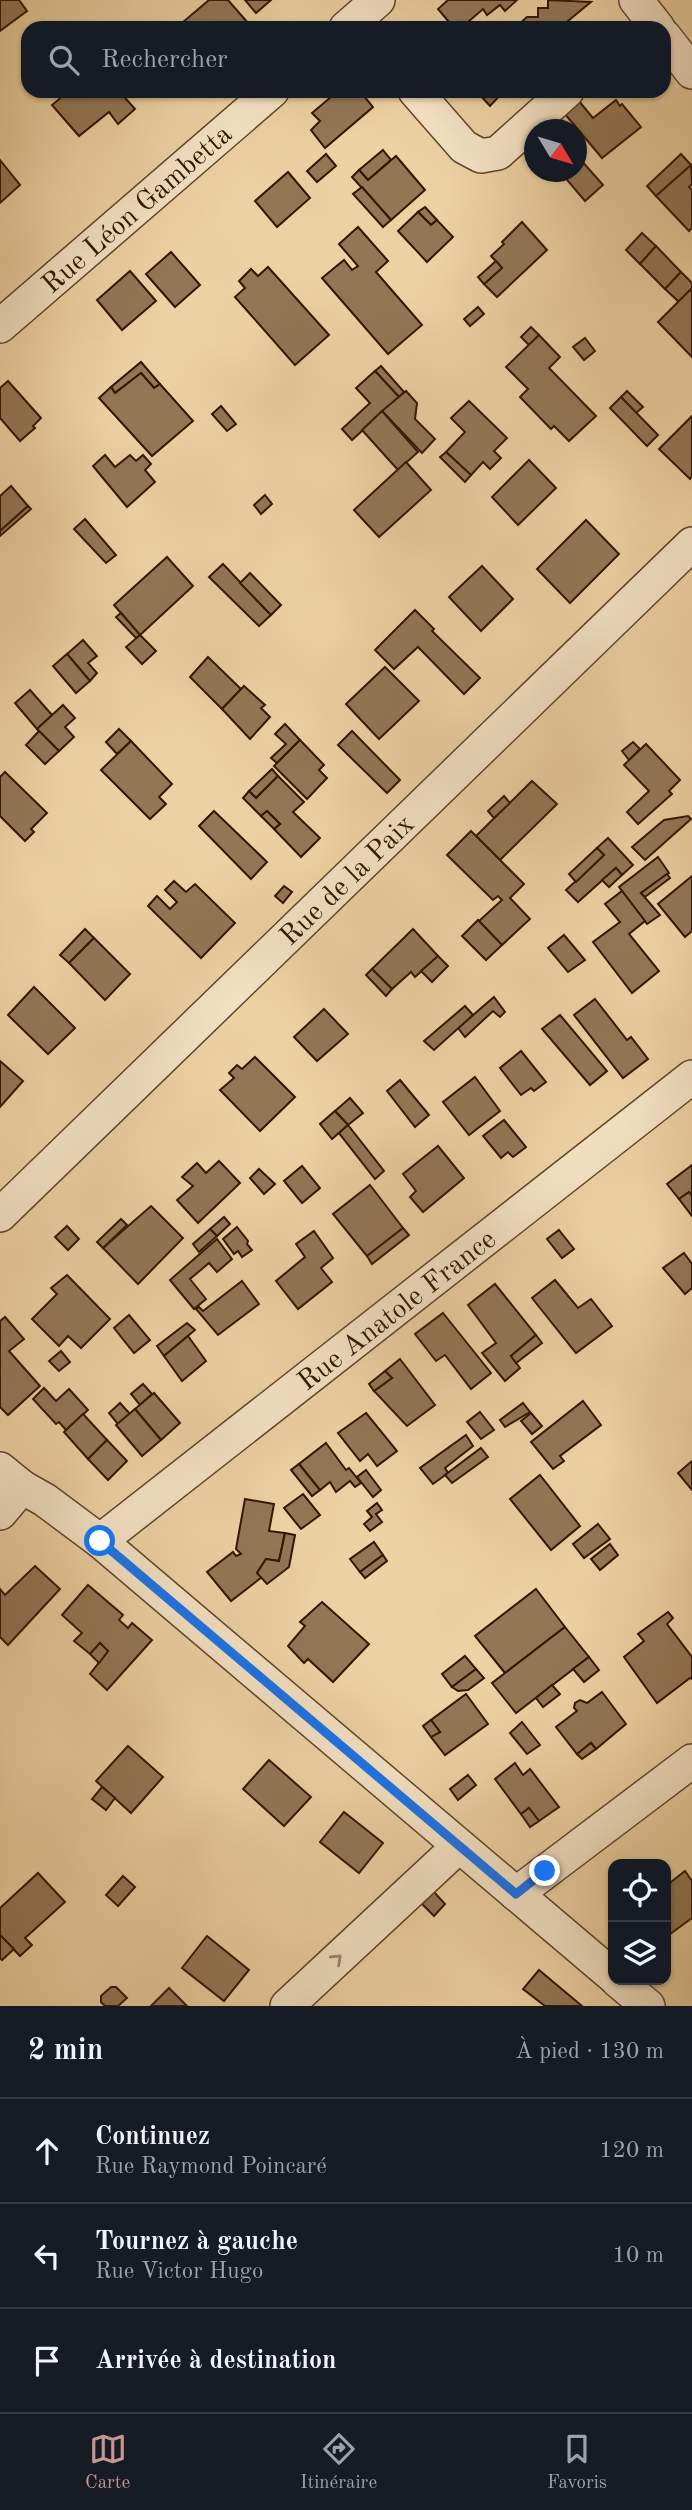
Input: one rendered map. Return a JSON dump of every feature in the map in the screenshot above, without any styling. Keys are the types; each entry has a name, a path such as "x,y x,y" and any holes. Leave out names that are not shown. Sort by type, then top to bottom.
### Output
{"street":[{"path":"671,48 692,72"},
{"name":"Rue Léon Gambetta","path":"0,326 264,98"},
{"path":"421,98 464,147 481,156 498,153 559,98"},
{"name":"Rue de la Paix","path":"0,1215 692,544"},
{"name":"Rue Anatole France","path":"100,1541 692,1077"},
{"path":"0,1513 11,1478 100,1541 608,1972"},
{"path":"516,1894 692,1761"},
{"path":"288,2006 459,1846"},
{"path":"623,1985 648,2006"}],"building":[{"path":"0,0 19,0 27,11 0,31"},
{"path":"209,0 228,0 246,21 184,21"},
{"path":"245,0 271,0 256,13"},
{"path":"448,0 517,0 505,11 500,5 487,15 483,9 469,21 448,21 438,9"},
{"path":"548,0 591,2 568,21 522,21 527,17 538,17 538,8 548,8"},
{"path":"60,98 125,98 135,109 118,124 109,112 79,136 52,105"},
{"path":"330,98 366,98 373,107 325,148 311,130 320,121 312,113"},
{"path":"483,98 497,98 490,106"},
{"path":"578,100 593,118 616,100 641,127 602,158 587,140 587,119 569,119 564,113"},
{"path":"383,150 391,160 368,180 359,170"},
{"path":"326,154 336,166 317,182 307,171"},
{"path":"681,154 691,165 656,196 647,186"},
{"path":"396,156 425,190 391,220 352,177 359,170 368,180"},
{"path":"0,160 20,185 0,203"},
{"path":"691,165 692,184 689,187 692,190 692,228 689,231 656,196"},
{"path":"587,167 603,185 585,201 569,182 587,182"},
{"path":"288,172 310,198 277,227 255,201"},
{"path":"362,187 391,220 383,227 353,194"},
{"path":"425,207 437,220 431,225 418,212"},
{"path":"418,212 431,225 437,220 453,237 427,262 398,231"},
{"path":"522,222 547,250 497,297 484,284 502,268 491,256"},
{"path":"358,227 388,261 376,272 422,325 388,354 322,278 344,260 352,270 358,266 339,244"},
{"path":"642,233 656,246 640,264 626,250"},
{"path":"656,246 681,272 665,289 640,264"},
{"path":"171,252 200,285 175,307 146,274"},
{"path":"496,261 502,268 484,284 478,277"},
{"path":"268,267 329,335 295,365 235,297 245,288 239,281 251,269 258,276"},
{"path":"130,271 156,301 122,330 97,300"},
{"path":"681,272 692,283 692,288 679,302 665,289"},
{"path":"690,290 692,292 692,357 658,322"},
{"path":"478,307 484,314 470,326 464,319"},
{"path":"531,327 539,335 529,345 521,337"},
{"path":"539,335 560,357 549,368 596,416 569,441 554,426 551,429 520,397 528,389 506,367"},
{"path":"585,338 595,351 584,360 573,347"},
{"path":"141,362 160,384 154,388 141,373 115,393 111,387"},
{"path":"381,366 404,392 399,397 375,371"},
{"path":"375,371 399,397 352,440 342,429 370,403 356,388"},
{"path":"141,373 154,388 160,384 193,421 152,456 99,398 111,387 115,393"},
{"path":"8,381 41,418 33,426 35,428 20,441 0,418 0,388"},
{"path":"406,391 417,403 415,419 435,439 422,453 382,411"},
{"path":"627,391 643,407 636,413 621,397"},
{"path":"621,397 658,435 647,446 610,408"},
{"path":"469,401 507,438 494,451 501,458 490,469 483,462 471,475 446,452 465,432 451,418"},
{"path":"221,406 236,424 227,431 212,414"},
{"path":"382,411 418,452 398,470 362,430"},
{"path":"692,416 692,476 690,479 659,449"},
{"path":"446,452 471,475 465,482 440,457"},
{"path":"105,455 115,467 130,455 136,461 143,455 151,464 145,470 155,482 127,507 93,466"},
{"path":"529,460 556,488 518,525 492,497"},
{"path":"406,462 431,490 379,537 354,510"},
{"path":"11,486 28,506 0,531 0,496"},
{"path":"265,495 272,504 261,514 254,505"},
{"path":"28,506 31,509 0,536 0,531"},
{"path":"85,519 116,555 106,563 74,529"},
{"path":"586,520 619,554 570,603 537,569"},
{"path":"167,557 193,586 140,635 114,605"},
{"path":"223,564 271,615 259,626 209,577"},
{"path":"482,566 513,599 481,631 449,597"},
{"path":"250,573 281,605 271,615 240,583"},
{"path":"415,610 434,629 432,631 480,678 464,694 418,647 394,669 375,650"},
{"path":"121,613 140,635 136,638 116,617"},
{"path":"140,635 156,651 142,664 126,647"},
{"path":"83,640 97,656 88,663 97,673 90,681 67,654"},
{"path":"67,654 90,681 76,693 53,666"},
{"path":"208,657 241,689 222,709 190,677"},
{"path":"385,667 419,701 379,739 346,704"},
{"path":"244,686 265,705 261,708 270,717 250,739 222,709"},
{"path":"30,690 52,715 37,729 15,703"},
{"path":"63,705 75,718 65,727 74,737 59,751 37,729"},
{"path":"285,724 300,740 277,763 271,758 286,744 275,734"},
{"path":"119,729 131,741 117,754 106,742"},
{"path":"39,731 59,751 45,764 26,745"},
{"path":"352,731 400,780 387,793 338,745"},
{"path":"300,740 324,765 319,770 327,778 307,799 274,766"},
{"path":"131,741 172,784 159,797 166,804 150,819 101,770"},
{"path":"633,742 640,749 629,760 622,751"},
{"path":"646,744 680,780 669,791 672,794 638,824 627,812 649,791 624,765"},
{"path":"272,769 278,776 256,798 249,791"},
{"path":"5,772 47,813 31,829 34,832 25,841 0,816 0,777"},
{"path":"278,776 304,802 293,812 320,838 301,857 274,829 280,824 267,811 261,816 243,798 249,791 256,798"},
{"path":"532,781 557,804 500,860 476,836"},
{"path":"504,796 510,803 494,818 488,811"},
{"path":"214,811 267,862 251,879 199,826"},
{"path":"267,811 280,824 274,829 261,816"},
{"path":"688,816 691,819 645,860 632,847 664,820"},
{"path":"471,831 524,884 510,898 530,919 502,945 479,921 502,900 498,896 493,900 447,855"},
{"path":"608,838 633,865 622,875 616,868 578,902 566,890 604,855 597,848"},
{"path":"597,848 604,855 576,882 569,874"},
{"path":"658,857 669,873 641,893 660,915 647,924 619,887"},
{"path":"616,868 622,875 609,887 602,880"},
{"path":"667,874 670,878 645,897 641,893"},
{"path":"692,876 692,931 685,937 658,904"},
{"path":"174,881 186,892 195,884 235,923 201,958 148,906 157,896 170,909 177,902 165,890"},
{"path":"284,886 292,892 283,903 275,896"},
{"path":"622,891 645,921 629,934 659,971 632,993 593,942 620,922 605,904"},
{"path":"478,920 502,945 486,960 462,936"},
{"path":"85,929 94,938 69,963 60,955"},
{"path":"413,929 438,956 415,977 411,972 392,989 372,969"},
{"path":"564,935 585,960 568,972 548,948"},
{"path":"94,938 130,974 105,1000 69,963"},
{"path":"438,956 448,966 432,982 421,971"},
{"path":"372,969 392,989 386,996 366,975"},
{"path":"34,987 75,1028 48,1054 8,1015"},
{"path":"494,997 505,1012 500,1017 493,1011 465,1037 458,1028"},
{"path":"595,999 627,1040 631,1037 648,1059 623,1078 574,1015"},
{"path":"465,1006 473,1015 434,1050 424,1041"},
{"path":"324,1009 348,1034 317,1061 294,1037"},
{"path":"560,1015 607,1071 590,1085 542,1029"},
{"path":"521,1051 546,1082 534,1091 531,1088 521,1095 500,1068"},
{"path":"255,1057 295,1097 260,1131 220,1090 234,1078 229,1073 237,1065 242,1069"},
{"path":"0,1061 23,1081 0,1107"},
{"path":"475,1077 500,1111 469,1135 443,1102"},
{"path":"400,1080 429,1115 415,1127 387,1091"},
{"path":"350,1098 363,1113 348,1125 335,1111"},
{"path":"335,1111 348,1125 332,1139 320,1124"},
{"path":"504,1120 526,1147 513,1157 508,1152 501,1158 483,1136"},
{"path":"348,1125 384,1171 375,1179 339,1133"},
{"path":"438,1146 464,1178 423,1212 410,1197 416,1191 403,1174"},
{"path":"219,1161 240,1183 198,1223 177,1200 193,1186 182,1177 197,1163 206,1173"},
{"path":"692,1165 692,1196 689,1192 679,1199 667,1184"},
{"path":"302,1166 320,1188 302,1203 284,1181"},
{"path":"259,1169 275,1184 264,1194 250,1178"},
{"path":"370,1185 403,1228 367,1256 333,1214"},
{"path":"689,1192 692,1196 692,1216 679,1199"},
{"path":"151,1206 183,1238 138,1284 103,1248"},
{"path":"224,1217 230,1224 217,1236 210,1229"},
{"path":"121,1219 127,1225 103,1248 97,1242"},
{"path":"67,1226 79,1239 68,1250 55,1237"},
{"path":"237,1227 252,1250 242,1257 238,1251 234,1254 223,1239"},
{"path":"403,1228 409,1235 372,1264 367,1256"},
{"path":"210,1229 217,1236 199,1252 193,1244"},
{"path":"559,1230 574,1249 562,1258 547,1239"},
{"path":"314,1231 333,1258 321,1268 332,1282 298,1309 276,1281 305,1257 296,1244"},
{"path":"217,1239 232,1259 217,1272 209,1263 190,1279 206,1299 194,1309 170,1280"},
{"path":"684,1253 692,1264 692,1288 685,1294 663,1268"},
{"path":"67,1275 110,1319 81,1348 68,1336 59,1346 32,1319 57,1294 51,1288"},
{"path":"555,1280 578,1308 591,1299 612,1326 576,1353 532,1298"},
{"path":"242,1281 259,1304 218,1335 196,1309 199,1307 203,1311"},
{"path":"495,1284 536,1335 511,1356 520,1368 505,1381 482,1353 496,1343 468,1305"},
{"path":"443,1313 491,1373 471,1389 445,1355 436,1361 415,1334"},
{"path":"129,1315 150,1340 134,1353 114,1328"},
{"path":"5,1317 24,1339 9,1351 40,1386 8,1415 0,1407 0,1321"},
{"path":"187,1323 195,1330 164,1356 157,1346"},
{"path":"536,1335 542,1343 516,1363 511,1356"},
{"path":"188,1336 206,1361 182,1381 164,1356"},
{"path":"61,1351 70,1362 59,1371 49,1361"},
{"path":"400,1359 435,1405 407,1426 374,1391 392,1378 385,1371"},
{"path":"385,1371 392,1378 374,1391 369,1384"},
{"path":"143,1384 152,1394 140,1405 131,1394"},
{"path":"44,1388 56,1401 69,1389 88,1410 66,1430 59,1422 56,1424 33,1399"},
{"path":"154,1393 180,1423 161,1440 135,1409"},
{"path":"583,1401 601,1425 560,1456 564,1461 553,1469 531,1442"},
{"path":"120,1403 130,1414 118,1424 109,1413"},
{"path":"523,1403 530,1412 505,1427 500,1420"},
{"path":"135,1409 161,1440 142,1456 116,1425"},
{"path":"480,1412 494,1430 481,1439 467,1422"},
{"path":"366,1413 397,1451 377,1466 368,1454 360,1461 338,1433"},
{"path":"531,1413 542,1426 532,1434 521,1421"},
{"path":"83,1414 107,1440 88,1459 64,1432"},
{"path":"466,1435 473,1446 445,1468 448,1473 433,1484 420,1468"},
{"path":"107,1440 127,1461 108,1480 88,1459"},
{"path":"326,1443 346,1470 349,1468 361,1483 355,1487 350,1481 336,1492 330,1482 320,1490 299,1464"},
{"path":"481,1448 488,1457 452,1483 445,1475"},
{"path":"692,1461 692,1490 678,1473"},
{"path":"299,1464 320,1490 312,1496 291,1470"},
{"path":"366,1470 381,1490 373,1497 357,1477"},
{"path":"540,1475 580,1526 551,1550 510,1499"},
{"path":"303,1494 320,1515 301,1529 284,1508"},
{"path":"245,1499 274,1504 269,1531 285,1533 279,1561 266,1559 257,1573 262,1577 231,1601 207,1572 233,1552 236,1556 241,1554 236,1549"},
{"path":"377,1503 382,1510 376,1514 382,1522 370,1531 364,1524 372,1517 367,1511"},
{"path":"598,1524 610,1539 584,1558 573,1544"},
{"path":"285,1533 295,1535 289,1567 267,1584 257,1573 266,1559 279,1561"},
{"path":"374,1542 383,1555 360,1572 350,1559"},
{"path":"610,1544 618,1555 600,1570 591,1559"},
{"path":"383,1555 387,1561 365,1578 360,1572"},
{"path":"35,1566 60,1589 8,1645 0,1637 0,1589 5,1595"},
{"path":"88,1585 123,1615 119,1620 128,1628 132,1623 152,1640 107,1690 90,1674 108,1651 100,1643 90,1654 74,1641 82,1633 62,1615"},
{"path":"536,1589 565,1627 505,1673 475,1636"},
{"path":"322,1602 369,1644 333,1682 308,1659 304,1663 288,1646 305,1626 300,1622"},
{"path":"668,1612 673,1618 667,1624 692,1657 692,1679 657,1703 624,1657 644,1641 638,1634"},
{"path":"565,1627 589,1657 516,1713 492,1683"},
{"path":"100,1643 108,1651 99,1663 90,1654"},
{"path":"465,1656 476,1669 452,1687 442,1674"},
{"path":"589,1657 599,1670 584,1682 573,1669"},
{"path":"476,1669 484,1678 468,1690 458,1691 452,1687"},
{"path":"552,1685 560,1694 543,1707 536,1698"},
{"path":"602,1692 626,1724 596,1749 591,1743 577,1754 556,1727 577,1711 574,1708 575,1703 580,1700 587,1703"},
{"path":"466,1694 488,1724 445,1755 431,1737 440,1732 431,1720"},
{"path":"431,1720 440,1732 431,1737 423,1726"},
{"path":"522,1722 540,1745 527,1754 510,1733"},
{"path":"591,1743 596,1749 582,1759 577,1754"},
{"path":"128,1746 163,1777 131,1813 96,1781"},
{"path":"269,1760 311,1797 284,1826 243,1789"},
{"path":"515,1763 523,1775 530,1769 559,1807 539,1821 529,1808 521,1814 495,1779"},
{"path":"468,1775 476,1785 458,1800 450,1789"},
{"path":"102,1787 115,1798 106,1810 92,1799"},
{"path":"529,1808 539,1821 530,1827 521,1814"},
{"path":"344,1812 383,1843 359,1873 320,1842"},
{"path":"685,1871 692,1881 692,1918 671,1933 671,1922 671,1882"},
{"path":"38,1873 65,1902 25,1938 32,1945 20,1956 0,1935 0,1908"},
{"path":"123,1876 135,1887 118,1906 106,1895"},
{"path":"434,1892 445,1904 434,1916 422,1904"},
{"path":"0,1935 14,1949 2,1960 0,1958"},
{"path":"207,1936 249,1970 224,2001 182,1968"},
{"path":"539,1970 582,2006 545,2006 523,1989"},
{"path":"111,1987 116,1987 127,1998 118,2006 105,2006 101,2002 101,1996"},
{"path":"169,1988 187,2006 151,2006"}],"route":[{"path":"100,1541 516,1894 545,1871"}]}
